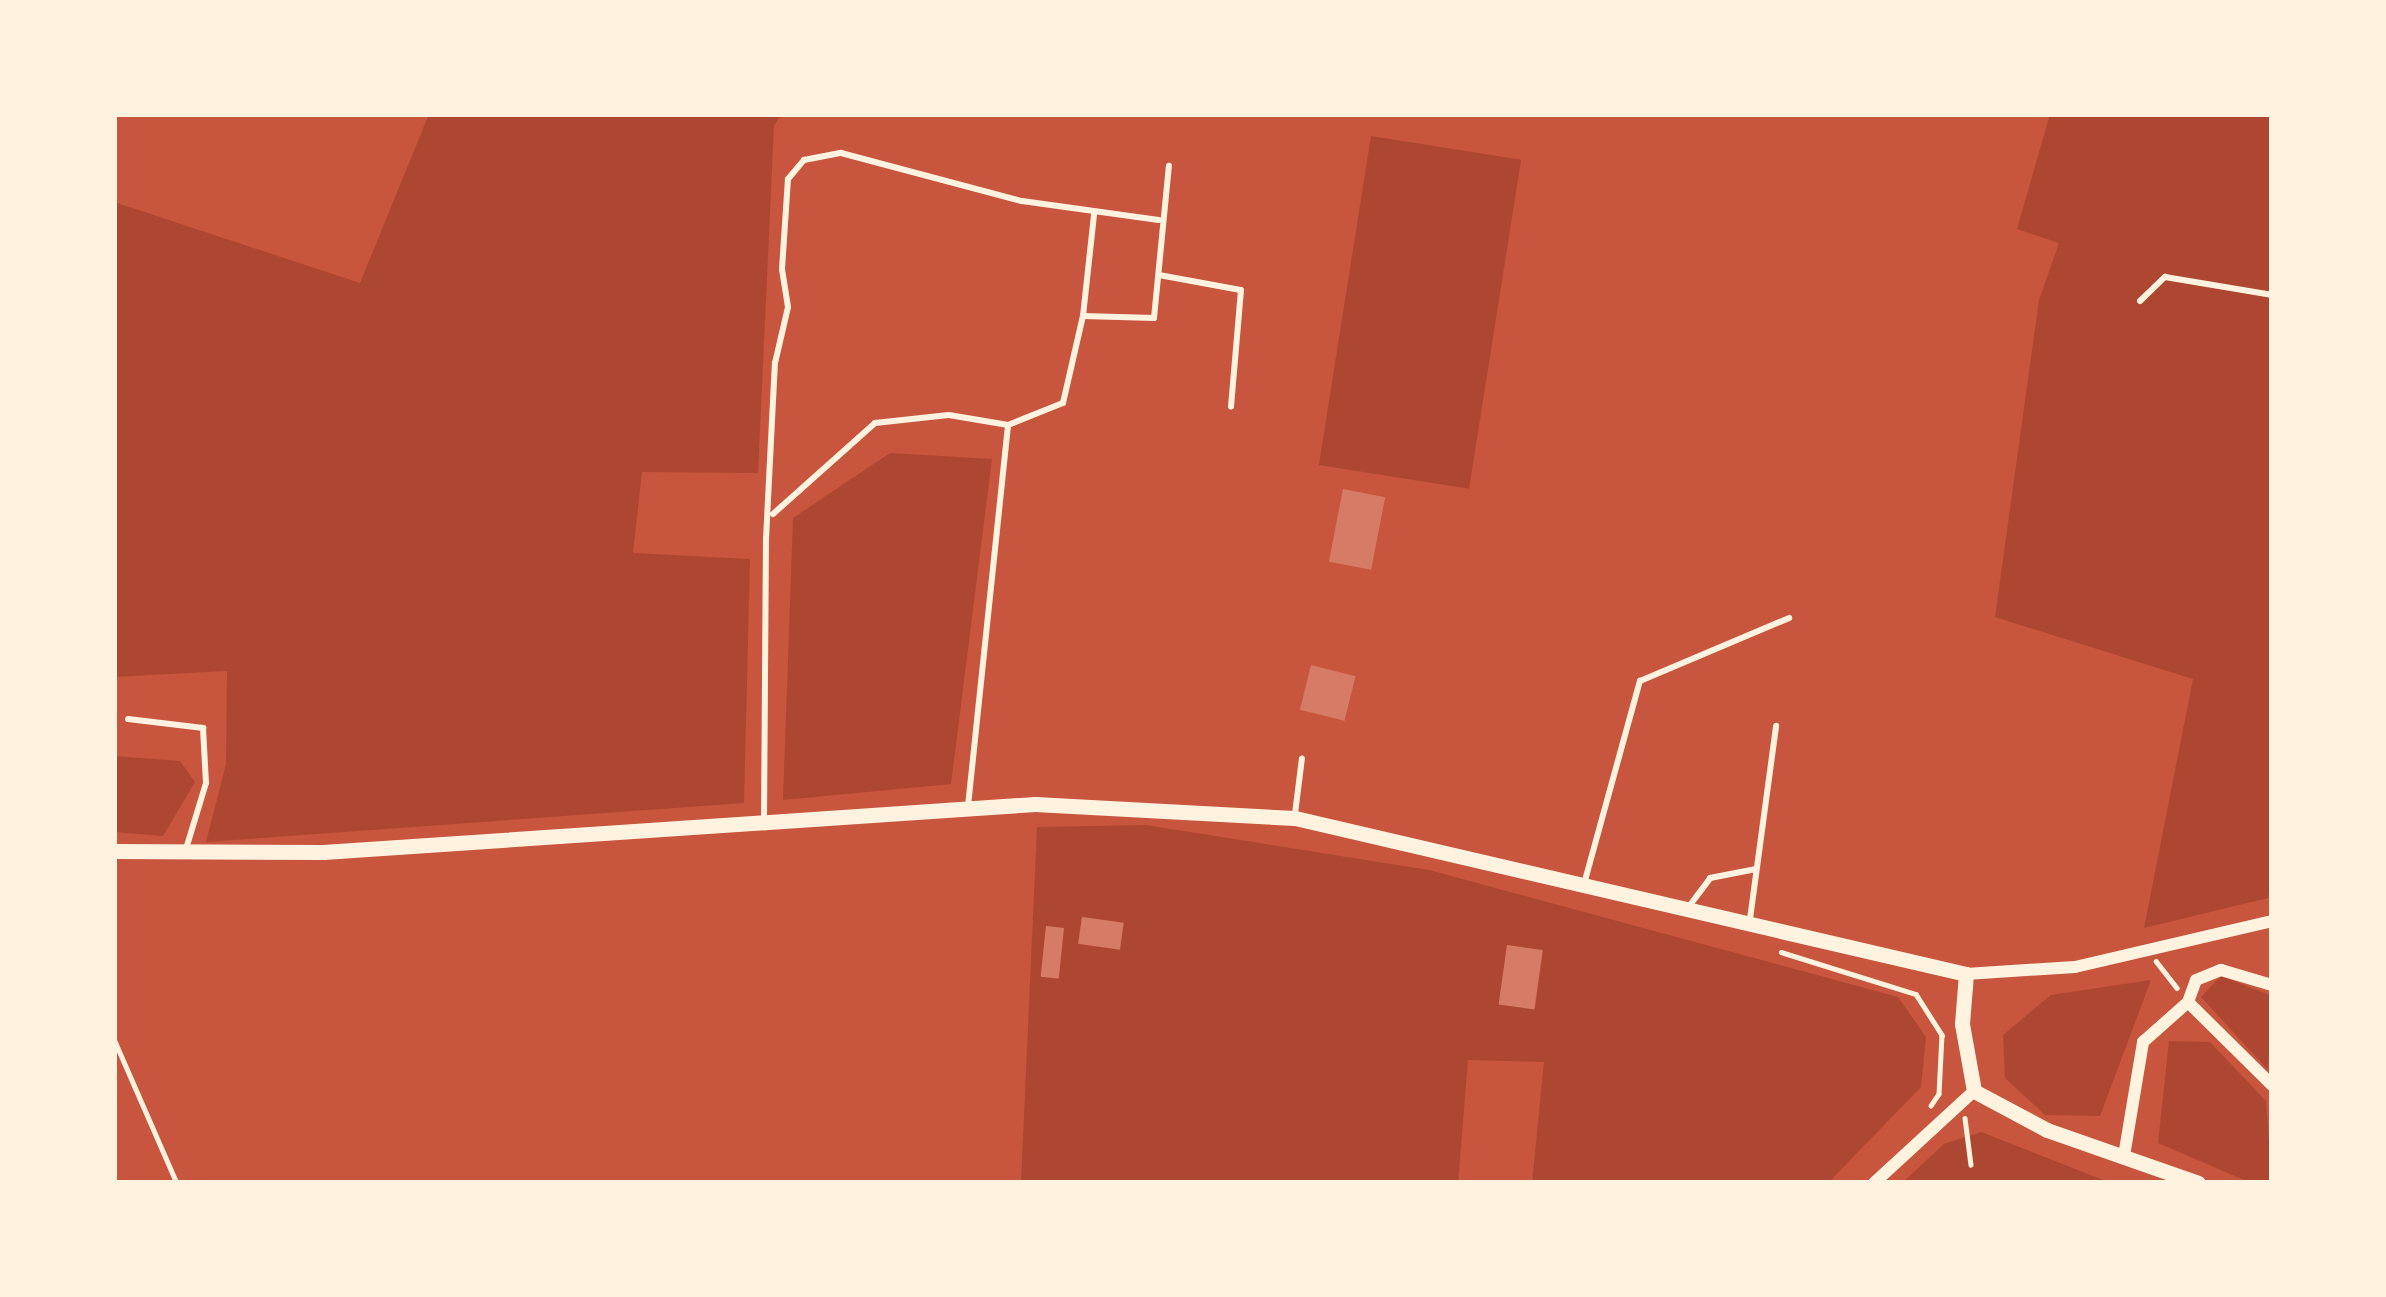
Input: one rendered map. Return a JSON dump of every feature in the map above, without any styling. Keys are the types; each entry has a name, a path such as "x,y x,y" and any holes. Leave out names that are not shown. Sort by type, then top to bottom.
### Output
{"street":[{"path":"114,851 368,849 968,806 1294,818 1749,929 1966,974 2150,951 2272,921"},
{"path":"2124,1156 2144,1042 2190,997 2196,980 2221,970 2272,985"},
{"path":"1966,974 1962,1024 1969,1096"},
{"path":"2190,997 2272,1085"},
{"path":"1969,1096 2047,1130 2198,1183"},
{"path":"1874,1183 1969,1096"}],"lane":[{"path":"764,821 774,378 788,307 784,195 796,166 842,153 1094,214 1159,220"},
{"path":"1083,316 1154,318 1160,274 1159,220 1168,166"},
{"path":"772,514 875,423 950,415 1008,425 1063,403 1083,316 1094,214"},
{"path":"1160,274 1241,290 1231,407"},
{"path":"2140,301 2164,277 2272,296"},
{"path":"968,806 1008,425"},
{"path":"1583,887 1640,681 1789,619"},
{"path":"128,719 203,728 206,783 184,852"},
{"path":"1749,929 1776,726"},
{"path":"1294,818 1302,758"},
{"path":"1685,911 1710,878 1756,869"}],"path":[{"path":"1769,948 1916,994 1942,1036 1939,1094 1922,1120"},
{"path":"2150,951 2169,987 2190,997"},
{"path":"114,1039 177,1183"},
{"path":"1969,1096 1971,1166"}],"shaded area":[{"path":"429,114 781,114 774,126 758,473 642,472 633,553 750,559 744,803 206,842 226,764 227,671 114,677 114,202 360,283"},
{"path":"2050,114 2272,114 2272,881 2268,898 2144,928 2193,679 1995,617 2039,300 2059,243 2017,229"},
{"path":"1371,136 1521,160 1469,489 1319,465"},
{"path":"890,453 992,459 951,784 783,800 793,518"},
{"path":"114,756 180,761 195,782 163,836 114,832"},
{"path":"1146,825 1429,870 1898,997 1926,1037 1921,1087 1828,1183 1532,1183 1544,1062 1468,1060 1458,1183 1021,1183 1037,827","holes":["1082,917 1124,923 1120,950 1078,944","1046,927 1064,929 1059,979 1042,977","1507,945 1543,951 1535,1009 1499,1004"]},
{"path":"2221,976 2272,996 2268,1070 2201,997"},
{"path":"2151,980 2100,1116 2045,1115 2005,1078 2003,1035 2051,995"},
{"path":"2169,1041 2210,1042 2266,1101 2272,1183 2251,1183 2158,1143"},
{"path":"1981,1132 2111,1183 1902,1183 1944,1144"}],"building":[{"path":"1343,489 1385,497 1371,570 1329,562"},
{"path":"1311,665 1356,676 1345,721 1300,710"},
{"path":"1082,917 1124,923 1120,950 1078,944"},
{"path":"1046,926 1064,928 1059,979 1041,977"},
{"path":"1507,945 1543,950 1534,1009 1499,1004"}]}
